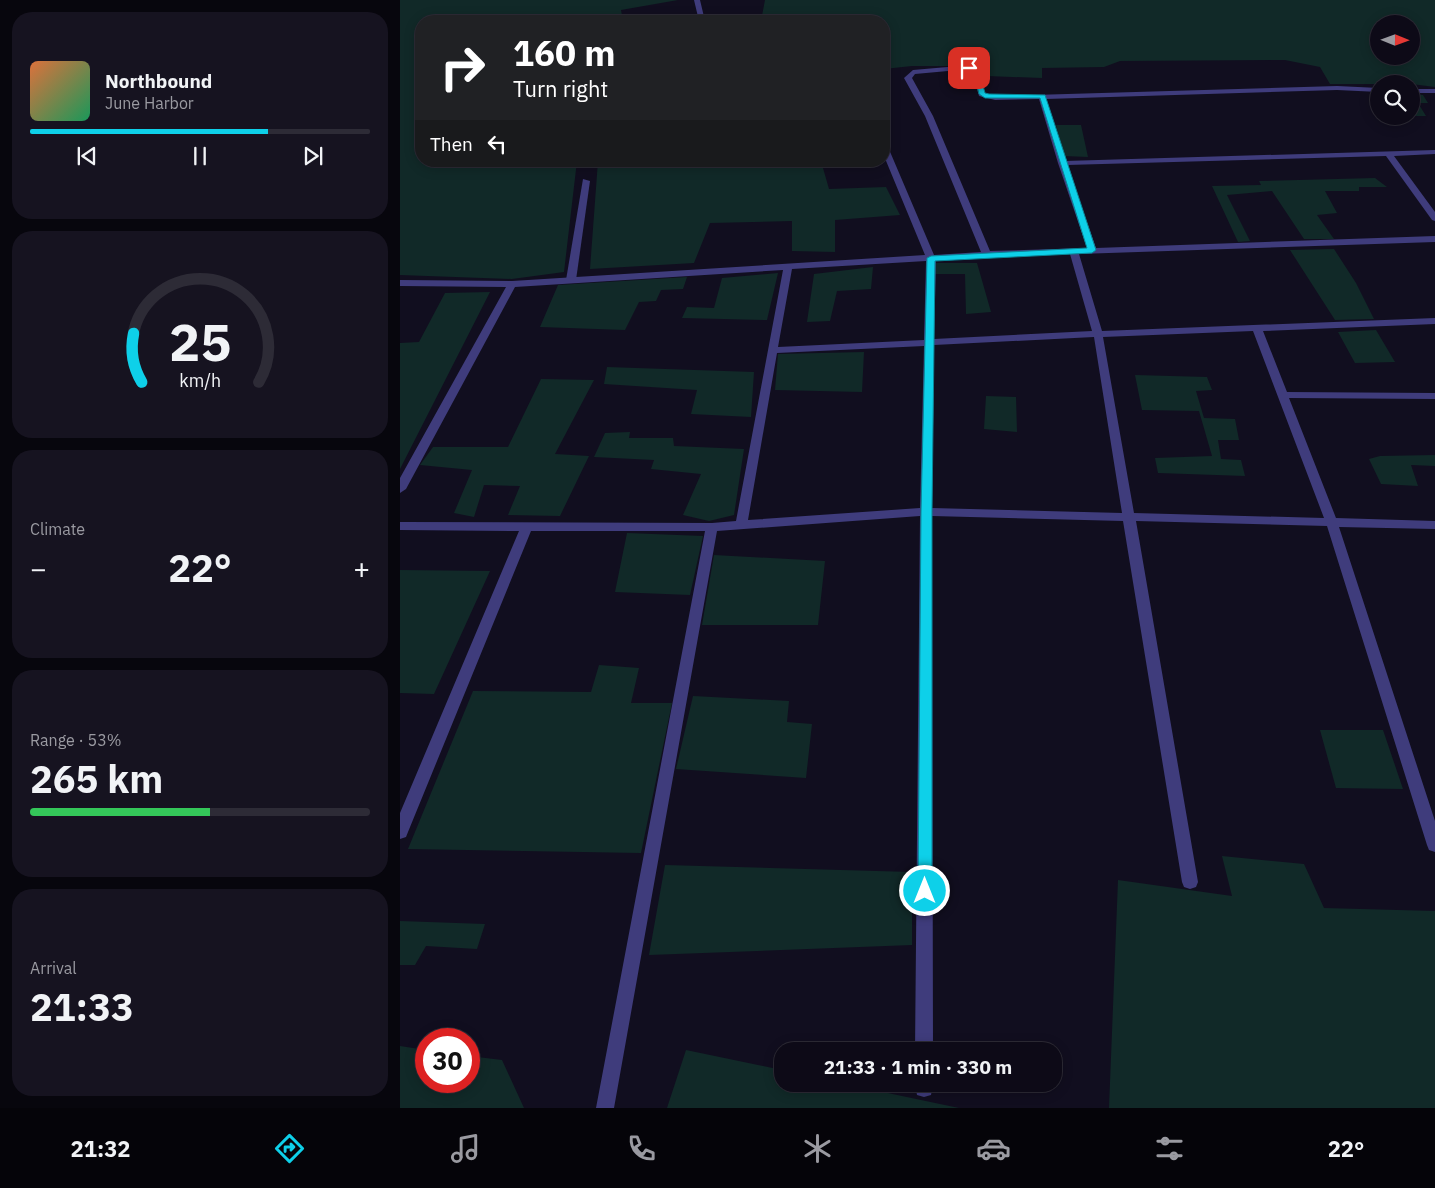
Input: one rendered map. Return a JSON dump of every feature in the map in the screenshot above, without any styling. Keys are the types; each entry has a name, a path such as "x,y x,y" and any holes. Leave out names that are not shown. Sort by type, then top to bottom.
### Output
{"street":[{"path":"697,0 701,15"},
{"path":"988,254 929,116 908,78 913,72 969,68 977,73 982,94 987,96 1337,88 1370,90"},
{"path":"1420,91 1435,91"},
{"path":"1042,96 1062,163 1092,250"},
{"path":"1062,163 1435,152"},
{"path":"1389,154 1435,218"},
{"path":"890,161 931,258 926,512 924,1042"},
{"path":"571,280 586,181"},
{"path":"400,283 512,284 788,265 988,254 1435,239"},
{"path":"1073,250 1098,334 1190,882"},
{"path":"741,525 788,265"},
{"path":"400,489 512,284"},
{"path":"774,350 1098,334 1435,321"},
{"path":"1256,328 1330,521 1435,844"},
{"path":"1282,396 1435,396"},
{"path":"400,526 712,527 926,512 1435,525"},
{"path":"400,832 527,526"},
{"path":"605,1108 712,527"}],"green space":[{"path":"400,0 678,0 621,10 622,15 415,15 415,167 576,167 564,272 512,279 400,275"},
{"path":"765,0 1435,0 1435,87 1420,85 1420,75 1370,75 1370,84 1330,84 1320,67 1285,60 1120,61 1104,67 1042,68 1042,78 987,76 970,66 912,66 890,68 890,15 762,15"},
{"path":"1420,95 1423,95 1428,103 1420,103"},
{"path":"1420,106 1426,116 1420,116"},
{"path":"1056,125 1081,125 1088,157 1064,156"},
{"path":"598,167 823,167 829,189 886,187 900,215 835,220 835,252 792,251 792,221 710,223 694,263 590,269"},
{"path":"1375,178 1387,187 1359,187 1359,191 1325,191 1337,213 1317,215 1334,239 1304,239 1272,191 1227,195 1250,241 1238,242 1212,186 1261,185 1259,181"},
{"path":"1334,249 1356,283 1374,319 1335,320 1290,250"},
{"path":"935,263 977,263 991,312 966,314 965,274 935,274"},
{"path":"873,267 871,289 837,291 830,321 807,322 814,274"},
{"path":"778,273 767,320 682,318 687,307 714,308 722,278"},
{"path":"687,277 683,289 661,290 656,301 639,302 625,330 540,327 558,285"},
{"path":"490,292 400,469 400,343 419,342 445,293"},
{"path":"1376,330 1395,362 1355,363 1338,332"},
{"path":"864,352 862,392 775,390 778,354"},
{"path":"607,367 754,372 751,417 691,414 697,390 604,384"},
{"path":"1135,375 1207,377 1212,390 1196,391 1204,418 1235,419 1239,440 1218,440 1221,459 1241,460 1245,476 1158,473 1155,458 1212,456 1199,411 1142,410"},
{"path":"541,379 594,380 555,454 589,456 560,516 508,515 520,486 484,485 474,517 454,513 472,470 420,465 433,447 508,447"},
{"path":"986,396 1016,397 1017,432 984,429"},
{"path":"630,432 629,438 673,438 674,446 744,449 734,515 709,521 683,515 701,474 651,469 654,460 594,457 605,433"},
{"path":"1435,455 1435,466 1411,465 1418,486 1381,484 1369,459 1380,456"},
{"path":"627,533 703,536 690,595 615,592"},
{"path":"714,555 825,561 818,625 702,625"},
{"path":"400,570 490,571 434,694 400,693"},
{"path":"599,665 639,668 631,703 672,703 641,853 408,849 473,691 591,692"},
{"path":"693,696 789,701 787,722 812,724 806,778 676,769"},
{"path":"1320,730 1383,730 1403,789 1336,788"},
{"path":"1222,856 1304,864 1324,908 1435,911 1435,1108 1109,1108 1118,880 1232,896"},
{"path":"665,865 912,872 912,945 649,955"},
{"path":"400,921 485,924 477,949 426,946 415,965 400,965"},
{"path":"400,1046 415,1048 415,1093 480,1093 480,1057 502,1060 524,1108 400,1108"},
{"path":"686,1050 774,1068 774,1092 883,1092 959,1108 667,1108"}],"route":[{"path":"925,891 926,512 931,258 1092,250 1062,163 1042,96 995,98 987,96 982,94 977,73 969,68"}]}
